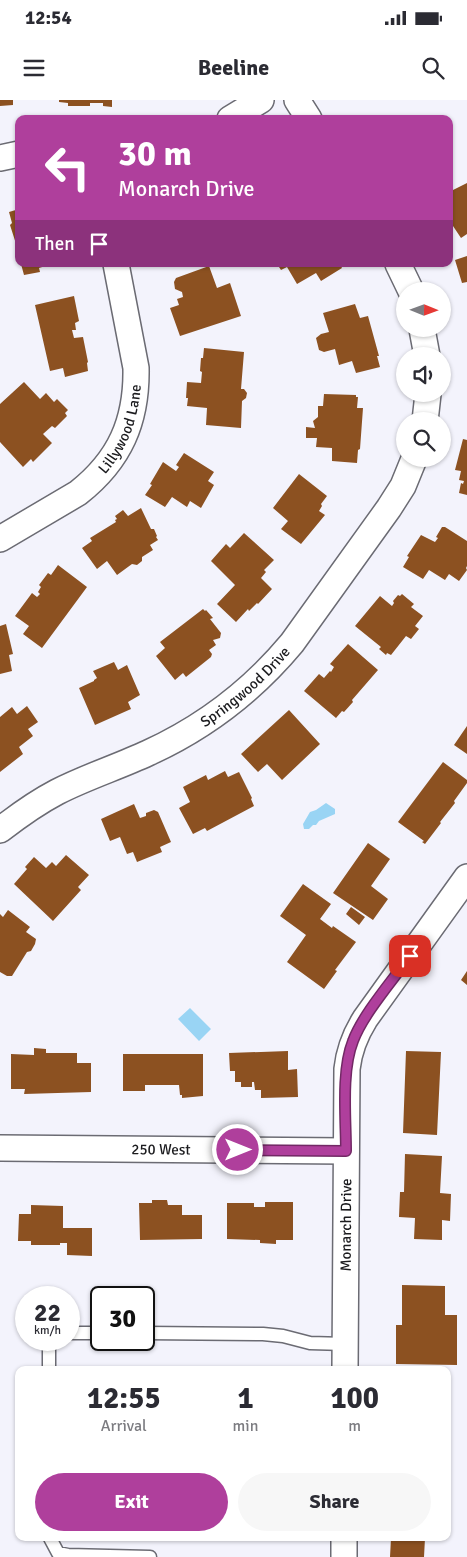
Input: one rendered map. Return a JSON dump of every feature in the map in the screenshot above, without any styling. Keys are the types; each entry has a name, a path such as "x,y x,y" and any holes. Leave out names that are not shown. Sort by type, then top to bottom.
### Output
{"street":[{"path":"237,115 261,100"},
{"path":"297,100 306,115"},
{"path":"0,158 15,155"},
{"name":"Lillywood Lane","path":"0,539 78,493 110,462 124,438 133,411 137,382 117,267"},
{"path":"399,267 407,282"},
{"name":"Springwood Drive","path":"0,830 17,816 58,792 148,753 204,723 230,705 254,684 292,643 384,516 402,486 410,467"},
{"name":"Monarch Drive","path":"345,1366 347,1068 352,1042 365,1018 467,877"},
{"name":"250 West","path":"3,1148 346,1151"},
{"path":"344,1541 344,1557"}],"lane":[{"path":"155,1333 262,1334 283,1336 310,1343 345,1344"},
{"path":"49,1351 49,1366"},
{"path":"52,1541 58,1552 68,1555 150,1557"}],"water":[{"path":"326,803 335,809 335,814 319,821 309,829 304,829 303,824 310,812"},
{"path":"190,1008 211,1029 199,1041 178,1019"}],"building":[{"path":"0,100 13,100 13,105 0,106"},
{"path":"59,100 112,100 112,107 103,106 103,103 90,103 90,106 68,106 68,103 59,102"},
{"path":"467,183 467,234 461,238 453,226 453,190"},
{"path":"15,210 15,241 10,225 12,223 9,212"},
{"path":"467,256 467,282 462,283 455,260"},
{"path":"22,267 42,267 39,268 40,272 24,275"},
{"path":"209,267 217,288 230,283 241,316 180,336 170,308 179,305 177,299 183,297 182,292 175,289 174,282 176,278"},
{"path":"287,267 342,268 321,281 316,273 297,284"},
{"path":"74,296 79,321 75,323 76,330 72,330 74,338 83,337 88,371 65,377 63,368 50,371 35,305"},
{"path":"355,304 360,318 368,316 379,356 377,356 380,367 356,373 352,361 339,365 335,349 324,352 319,350 316,338 321,334 329,332 323,313"},
{"path":"204,348 244,352 241,389 244,389 247,393 246,398 242,401 241,428 206,425 207,408 187,406 187,382 201,383 201,358 203,358"},
{"path":"24,382 40,399 46,393 54,402 57,399 68,410 65,413 67,416 55,428 52,426 43,434 52,443 33,462 31,459 23,467 0,442 0,404"},
{"path":"324,394 356,395 358,397 357,408 363,408 357,463 332,461 332,448 316,447 317,438 306,438 306,427 315,428 313,421 318,417 318,406 323,406"},
{"path":"463,439 467,440 467,495 459,493 461,483 463,484 464,481 459,480 461,471 455,470"},
{"path":"184,453 214,472 208,481 214,485 201,508 190,501 187,507 172,497 165,507 145,495 163,462 176,471 179,467 176,465"},
{"path":"299,474 327,496 321,504 322,506 319,511 325,515 301,544 281,529 288,521 273,508"},
{"path":"141,508 151,529 154,529 157,536 158,540 150,545 153,550 142,557 142,561 137,565 132,564 117,575 107,561 97,569 82,548 92,541 90,538 116,522 115,516 123,510 128,516"},
{"path":"442,527 467,541 467,570 459,581 449,574 445,580 429,570 423,579 403,567 409,557 407,556 421,535 435,542"},
{"path":"244,533 274,560 264,570 266,572 261,578 272,589 258,604 249,611 248,609 236,622 217,604 235,585 211,561 226,544 230,548"},
{"path":"58,565 87,587 42,648 23,634 29,626 15,616 32,593 37,597 40,594 38,592 41,587 39,585 48,573 51,575"},
{"path":"402,594 414,604 411,607 423,616 415,626 419,629 411,639 406,636 391,655 387,653 386,655 379,649 381,647 355,626 380,596 392,606 393,601 398,595"},
{"path":"203,609 213,618 210,619 221,633 220,638 213,640 216,645 209,650 212,654 211,657 186,677 183,673 175,680 156,656 165,648 160,642"},
{"path":"6,624 13,654 9,655 12,671 0,674 0,626"},
{"path":"348,644 378,670 352,700 353,702 336,718 304,691 319,674 324,678 331,672 334,667 330,664"},
{"path":"114,662 118,670 127,665 140,695 128,702 131,709 95,725 79,688 97,678 93,671"},
{"path":"27,706 38,722 28,729 33,736 19,747 23,754 0,772 0,717 12,707 17,714"},
{"path":"289,710 320,744 282,780 267,764 258,772 241,754"},
{"path":"467,726 467,754 454,745"},
{"path":"443,762 467,780 467,783 425,844 422,842 424,841 398,822"},
{"path":"225,771 228,777 239,772 254,806 207,831 205,828 193,834 179,808 190,802 183,787 206,775 208,780"},
{"path":"134,804 140,818 154,810 158,812 171,842 160,847 162,852 137,862 133,852 127,854 120,837 110,841 101,819"},
{"path":"368,843 390,859 371,886 388,899 373,920 333,893"},
{"path":"66,855 89,875 78,887 81,890 53,921 14,884 27,869 25,867 34,857 46,868 52,862 56,866"},
{"path":"303,884 331,904 320,919 356,942 335,970 337,971 324,989 287,962 306,935 280,916"},
{"path":"351,907 365,917 359,925 346,914"},
{"path":"8,910 30,927 26,932 36,939 31,951 27,952 12,976 7,976 0,972 0,914 3,917"},
{"path":"467,971 467,985 461,980"},
{"path":"34,1048 46,1049 46,1053 77,1053 77,1063 91,1063 91,1092 24,1094 25,1089 11,1089 11,1054 34,1055"},
{"path":"288,1051 288,1070 297,1069 298,1097 261,1098 261,1090 255,1090 254,1082 252,1082 252,1087 241,1087 241,1082 235,1082 235,1071 230,1071 229,1053"},
{"path":"406,1051 441,1052 437,1135 403,1133"},
{"path":"123,1054 203,1054 203,1096 182,1098 179,1085 145,1085 145,1091 123,1091"},
{"path":"405,1154 442,1156 440,1193 451,1194 450,1221 442,1220 442,1240 414,1239 415,1218 399,1217 400,1192 404,1192"},
{"path":"152,1200 167,1200 168,1205 182,1205 182,1215 202,1215 202,1239 140,1240 139,1203 152,1203"},
{"path":"265,1202 293,1202 293,1240 276,1240 276,1244 260,1243 260,1240 227,1239 227,1203 254,1203 254,1207 265,1207"},
{"path":"31,1205 63,1206 63,1228 92,1228 92,1256 67,1255 67,1243 60,1243 60,1245 31,1245 31,1241 18,1241 19,1214 31,1214"},
{"path":"402,1285 445,1286 445,1315 457,1315 457,1365 396,1364 396,1325 402,1325"},
{"path":"391,1541 425,1541 424,1557 390,1557"}],"route":[{"path":"238,1150 346,1151 347,1068 352,1042 365,1018 410,956"}]}
